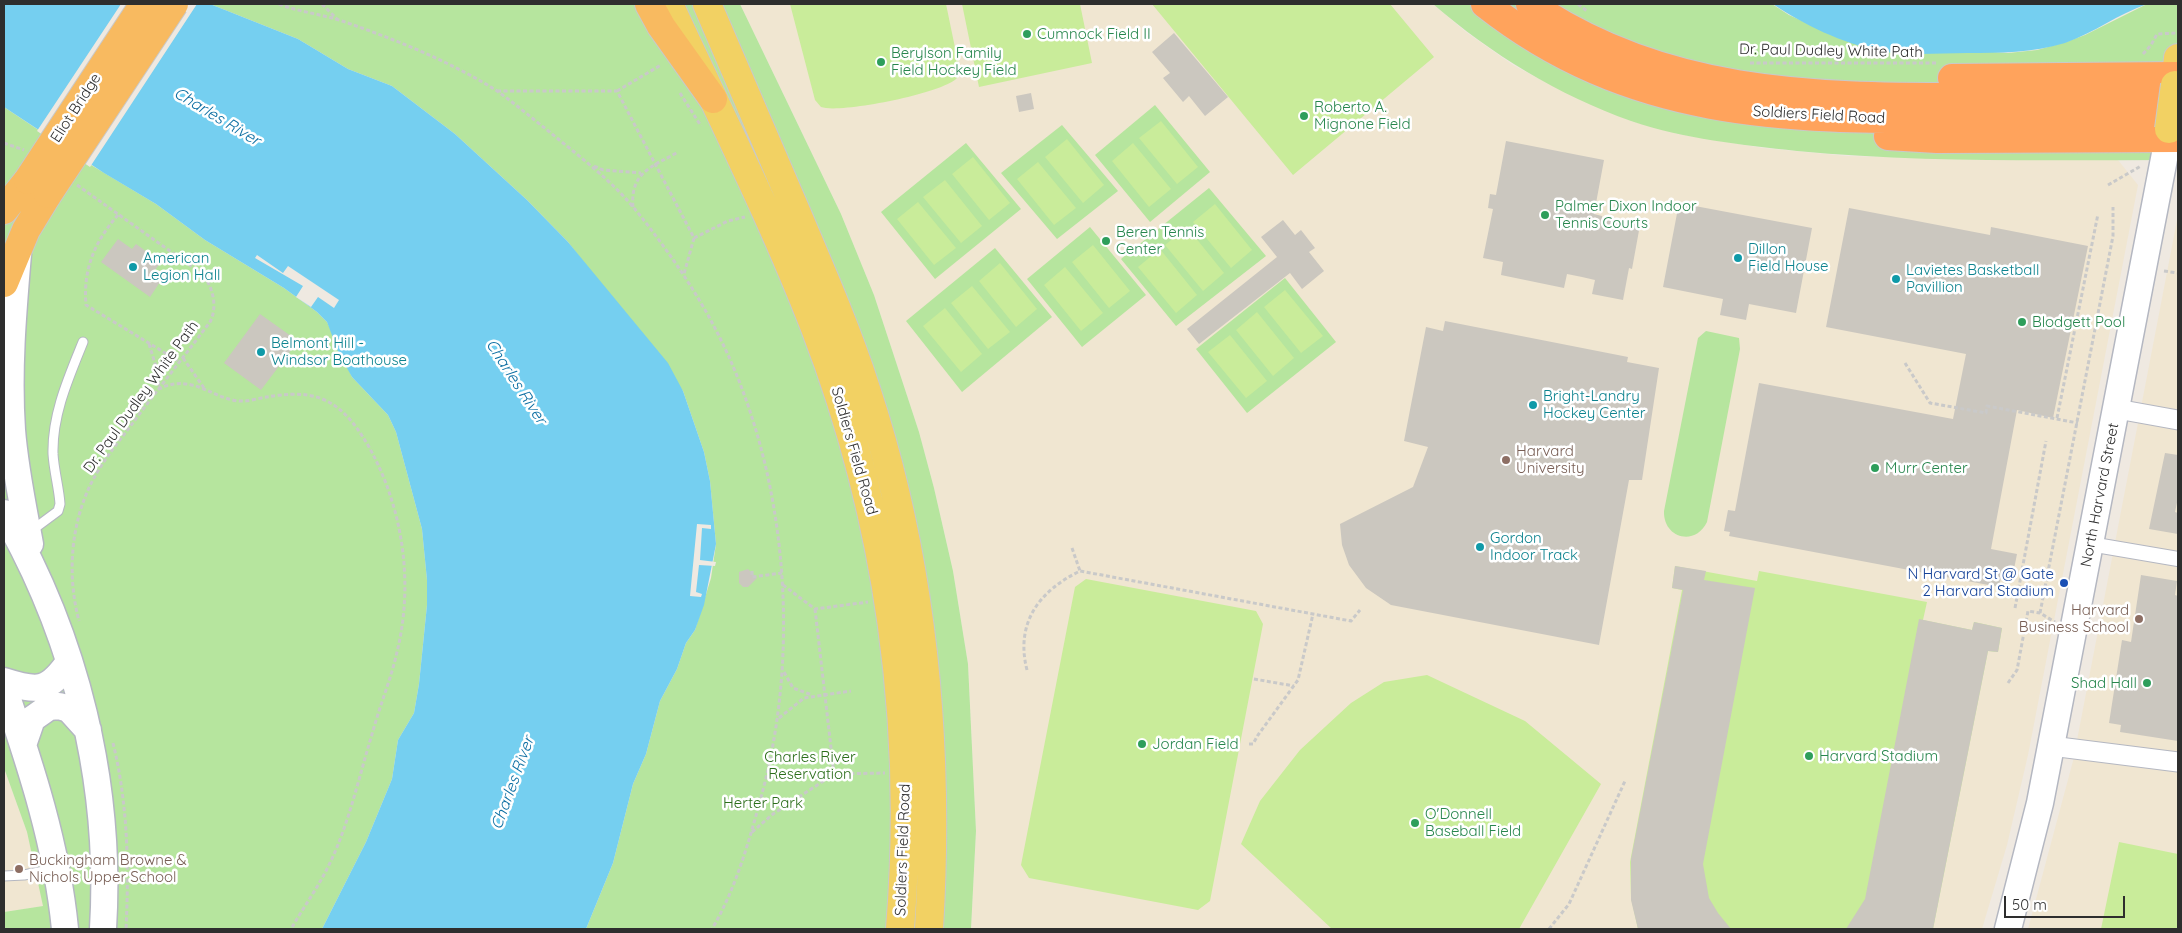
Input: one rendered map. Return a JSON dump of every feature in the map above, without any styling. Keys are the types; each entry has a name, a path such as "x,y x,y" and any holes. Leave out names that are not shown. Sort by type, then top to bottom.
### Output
{"highway":[{"name":"Eliot Bridge","path":"49,185 144,4"},
{"name":"Eliot Bridge","path":"4,210 49,185 174,4"},
{"path":"649,4 662,26 713,99"},
{"name":"Soldiers Field Road","path":"1485,4 1545,46 1586,67 1626,83 1698,103 1801,117 2173,130"},
{"name":"Soldiers Field Road","path":"1530,4 1573,30 1612,49 1666,68 1783,92 1831,96 2177,79"},
{"path":"4,283 18,247 49,185"}],"main road":[{"name":"Soldiers Field Road","path":"669,4 765,210 815,328 849,426 870,504 884,570 904,726 905,846 900,929"},
{"name":"Soldiers Field Road","path":"707,4 835,303 866,388 890,470 917,596 927,680 933,810 928,929"},
{"name":"North Harvard Street","path":"2008,929 2026,864 2052,746 2090,544 2173,130 2177,79"},
{"path":"18,247 12,335 11,397 24,537 35,572 53,614 69,662 88,730 97,784 103,842 103,929"},
{"path":"4,513 24,537"},
{"path":"4,680 31,689 44,687 54,682 69,662"},
{"path":"4,688 40,801 57,868 64,929"},
{"path":"23,745 32,719 48,707 59,706 69,709 88,730"}],"street":[{"path":"2117,409 2178,420"},
{"path":"2090,544 2178,559"},
{"path":"2052,746 2178,762"}],"lane":[{"path":"24,537 58,510 60,504 53,456 54,425 64,388 83,342"},
{"path":"4,876 24,875 57,868"}],"path":[{"path":"279,4 339,20 388,38 444,63 496,91 587,162 634,208 684,274 717,330 732,362 760,450 774,511 783,585 784,672 779,718 770,766 752,833 730,892 712,929"},
{"path":"322,4 339,20"},
{"path":"1578,4 1593,15"},
{"path":"2147,51 2157,34 2178,33"},
{"name":"Dr. Paul Dudley White Path","path":"1746,63 1941,64"},
{"path":"496,91 617,91 661,65"},
{"path":"617,91 694,238 684,274"},
{"path":"4,143 25,150"},
{"path":"634,208 634,186 642,173 678,152"},
{"path":"587,162 603,170 642,173"},
{"path":"2108,185 2144,165"},
{"name":"Dr. Paul Dudley White Path","path":"49,185 118,215 193,268 208,283 213,301 212,318 110,454 92,481 79,516 72,564"},
{"path":"2040,613 2113,236 2113,207"},
{"path":"2057,418 2098,214"},
{"path":"118,215 90,260 84,286 86,305 180,362"},
{"path":"694,238 728,220 746,216 748,222"},
{"path":"2164,271 2178,273"},
{"path":"149,344 158,373 158,389 179,383 205,388 228,398 243,401 279,394 303,394 326,401 339,408 353,423 376,462 391,498 403,552 404,606 395,661 337,846 328,867 291,929"},
{"path":"183,358 205,388"},
{"path":"1905,363 1930,403 1986,413 1987,406 2057,418 2078,424"},
{"path":"2015,608 2046,441"},
{"path":"1072,548 1080,570"},
{"path":"1027,670 1023,640 1036,606 1046,592 1061,580 1080,570 1351,621 1360,610"},
{"path":"752,571 752,577 782,573"},
{"path":"783,585 815,609 869,601"},
{"path":"815,609 834,774"},
{"path":"2008,683 2017,670 2028,611 2040,613 2056,622"},
{"path":"1250,744 1254,744 1258,735 1298,680 1313,614"},
{"path":"784,672 793,688 812,696"},
{"path":"1254,679 1294,686"},
{"path":"779,718 795,704 812,696 851,691"},
{"path":"752,833 774,814 834,774 885,773"},
{"path":"1549,929 1569,904 1625,781"}],"shaded area":[{"name":"Harvard University","path":"740,4 1433,4 1466,32 1513,65 1549,84 1631,121 1678,134 1763,148 1847,156 2000,160 2118,160 2138,185 2028,755 2007,845 1982,929 971,929 976,831 968,664 953,571 934,488 919,432 874,295 841,214"},
{"path":"2178,215 2178,929 2028,929 2073,761"},
{"name":"Buckingham Browne & Nichols Upper School","path":"4,768 27,832 44,906 4,912"}],"green space":[{"name":"Herter Park","path":"210,4 740,4 841,214 874,295 919,432 934,488 953,571 968,664 976,831 971,929 586,929 613,863 633,784 646,754 660,701 677,669 686,643 695,630 711,578 716,544 710,481 704,452 683,391 568,242 527,200 455,134 392,86 348,69 298,39"},
{"name":"Berylson Family Field Hockey Field","path":"790,4 946,4 959,67 957,78 933,90 891,101 848,108 821,107 815,100"},
{"name":"Cumnock Field II","path":"962,4 1080,4 1092,63 979,87"},
{"name":"Roberto A. Mignone Field","path":"1152,4 1390,4 1434,57 1293,175"},
{"path":"1433,4 1772,4 1789,15 1852,43 2008,53 2037,50 2066,42 2085,35 2147,4 2178,4 2178,160 1988,160 1845,155 1734,144 1692,137 1631,121 1577,99 1526,72 1478,40"},
{"path":"1155,105 1210,172 1150,222 1095,155"},
{"path":"4,107 91,165 156,204 205,240 284,288 317,312 327,322 352,377 388,415 396,432 422,529 427,580 427,605 419,684 414,713 398,740 392,779 366,842 322,929 4,929 4,912 43,906 27,832 4,768"},
{"path":"1161,121 1198,167 1177,184 1139,138"},
{"path":"1062,125 1118,191 1057,239 1001,173"},
{"path":"1067,139 1104,185 1083,203 1045,157"},
{"path":"966,143 1021,209 935,279 881,212"},
{"path":"1133,143 1171,189 1149,207 1112,161"},
{"path":"973,157 1010,203 989,220 952,174"},
{"path":"1038,162 1076,208 1054,225 1017,179"},
{"path":"945,180 982,226 961,243 923,197"},
{"path":"1209,188 1266,256 1176,326 1121,259"},
{"path":"918,202 956,248 934,265 897,219"},
{"path":"1215,204 1252,250 1231,268 1193,222"},
{"path":"1090,227 1146,295 1082,347 1027,279"},
{"path":"1187,227 1224,273 1203,291 1165,245"},
{"path":"1093,245 1130,291 1109,308 1072,262"},
{"path":"995,248 1052,317 962,392 906,321"},
{"path":"1160,249 1197,295 1176,313 1138,267"},
{"path":"1000,263 1037,309 1016,327 979,281"},
{"path":"1065,267 1103,313 1081,331 1044,285"},
{"path":"1285,278 1336,342 1247,413 1196,349"},
{"path":"972,286 1010,332 988,349 951,303"},
{"path":"1285,290 1323,336 1301,353 1264,307"},
{"path":"945,308 982,354 961,372 923,326"},
{"path":"1257,312 1294,358 1273,376 1236,330"},
{"path":"1706,331 1739,338 1740,349 1707,522 1702,530 1688,537 1674,533 1669,528 1665,520 1664,511 1698,338"},
{"path":"1230,335 1267,381 1246,398 1208,352"},
{"name":"Harvard Stadium","path":"1675,566 1757,581 1759,571 1927,602 1923,620 1972,630 1974,622 2002,628 1998,652 1988,651 1933,929 1638,929 1631,898 1630,862 1682,590 1672,588"},
{"name":"Jordan Field","path":"1086,579 1256,611 1263,624 1210,901 1198,910 1029,878 1021,865 1075,587"},
{"name":"O'Donnell Baseball Field","path":"1427,675 1525,721 1601,784 1519,929 1332,929 1241,844 1260,801 1300,750 1351,703 1384,682"},
{"path":"2119,842 2178,854 2178,929 2101,929"}],"water":[{"name":"Charles River","path":"4,4 210,4 298,39 348,69 392,86 455,134 527,200 568,242 668,363 683,391 704,452 710,481 716,544 704,605 695,630 686,643 677,669 660,701 646,754 633,784 613,863 586,929 322,929 366,842 392,779 398,740 414,713 419,684 427,605 427,580 422,529 396,432 388,415 352,377 339,354 327,322 317,312 284,288 205,240 156,204 104,173 4,107"},
{"path":"1773,4 2147,4 2076,39 2053,46 2028,51 1924,54 1880,51 1866,48 1810,26"}],"pier":[{"path":"121,4 197,4 90,167 37,131"},
{"path":"257,255 283,273 288,266 339,300 334,308 318,297 311,307 296,297 303,286 255,258"},
{"path":"697,524 711,525 711,529 702,528 700,560 716,562 715,566 699,565 696,592 702,594 701,597 690,596"}],"building":[{"path":"1174,33 1228,97 1205,116 1189,96 1183,102 1163,78 1170,73 1152,52"},
{"path":"1031,93 1034,109 1019,112 1016,96"},
{"name":"Palmer Dixon Indoor Tennis Courts","path":"1506,141 1604,160 1594,214 1602,216 1602,218 1640,225 1632,269 1629,268 1623,300 1592,294 1595,280 1582,277 1567,274 1564,288 1501,275 1503,262 1483,258 1493,209 1488,208 1490,194 1496,195"},
{"name":"Dillon Field House","path":"1679,203 1812,228 1796,313 1749,304 1746,320 1720,315 1723,299 1663,287"},
{"path":"1849,208 1990,235 1991,227 2088,246 2053,418 2017,410 1991,549 2017,554 2012,579 2001,577 1999,587 1729,536 1730,532 1724,531 1728,510 1735,511 1759,383 1953,419 1966,354 1826,327"},
{"path":"1283,220 1295,235 1301,230 1315,248 1309,252 1324,271 1302,289 1290,273 1199,344 1187,329 1277,257 1261,237"},
{"name":"American Legion Hall","path":"118,239 132,249 136,244 161,262 155,270 164,276 150,297 101,262"},
{"name":"Belmont Hill - Windsor Boathouse","path":"260,314 298,341 261,390 224,363"},
{"path":"1445,321 1628,357 1627,362 1659,368 1642,480 1629,480 1599,645 1391,605 1366,588 1349,565 1342,545 1340,524 1413,487 1428,447 1404,441 1426,327 1443,331"},
{"path":"2165,453 2178,455 2178,498 2175,512 2178,513 2178,534 2149,529"},
{"path":"1675,566 1706,571 1704,580 1755,588 1703,864 1709,898 1731,929 1638,929 1631,900 1631,859 1683,590 1672,588"},
{"path":"748,569 757,578 748,587 743,587 739,583 739,572"},
{"name":"Shad Hall","path":"2141,575 2177,581 2175,595 2178,596 2178,741 2120,732 2121,725 2109,723 2122,640 2131,642"},
{"path":"1919,619 1972,630 1974,622 2002,628 1998,652 1988,651 1933,929 1846,929 1865,899"}],"place":[{"name":"Cumnock Field II","path":"1027,34"},
{"name":"Berylson Family Field Hockey Field","path":"881,62"},
{"name":"Roberto A. Mignone Field","path":"1304,116"},
{"name":"Palmer Dixon Indoor Tennis Courts","path":"1545,215"},
{"name":"Beren Tennis Center","path":"1106,241"},
{"name":"Dillon Field House","path":"1738,258"},
{"name":"American Legion Hall","path":"133,267"},
{"name":"Lavietes Basketball Pavillion","path":"1896,279"},
{"name":"Blodgett Pool","path":"2022,322"},
{"name":"Belmont Hill - Windsor Boathouse","path":"261,352"},
{"name":"Bright-Landry Hockey Center","path":"1533,405"},
{"name":"Harvard University","path":"1506,460"},
{"name":"Murr Center","path":"1875,468"},
{"name":"Gordon Indoor Track","path":"1480,547"},
{"name":"N Harvard St @ Gate 2 Harvard Stadium","path":"2064,583"},
{"name":"Harvard Business School","path":"2139,619"},
{"name":"Shad Hall","path":"2147,683"},
{"name":"Jordan Field","path":"1142,744"},
{"name":"Harvard Stadium","path":"1809,756"},
{"name":"O'Donnell Baseball Field","path":"1415,823"},
{"name":"Buckingham Browne & Nichols Upper School","path":"19,869"}],"park label":[{"name":"Charles River Reservation","path":"810,766"}]}
